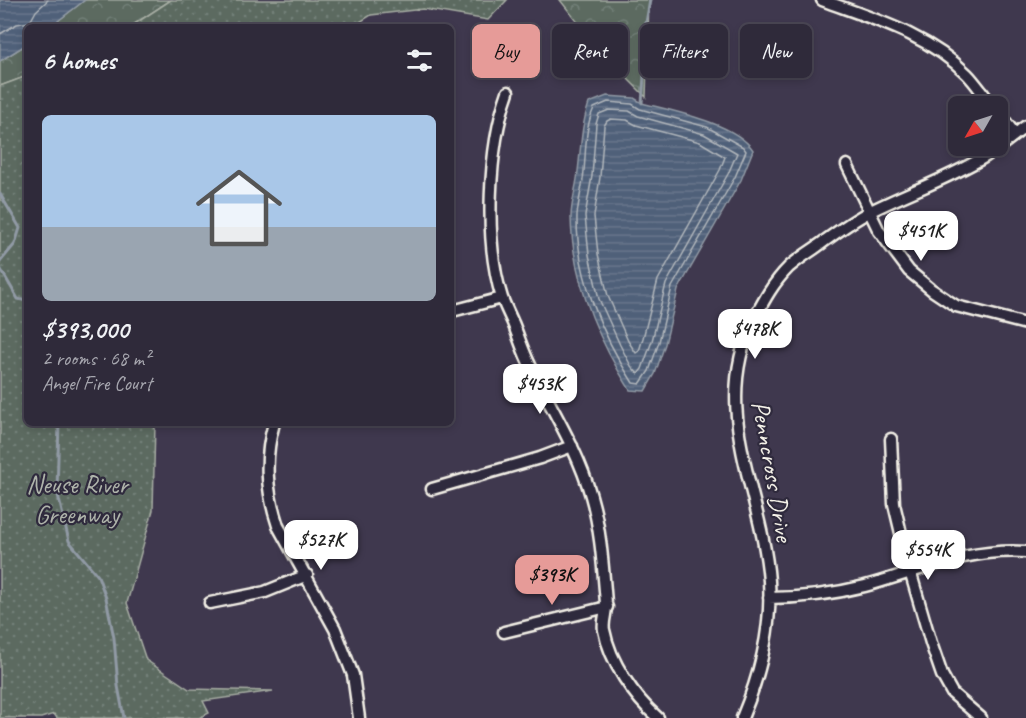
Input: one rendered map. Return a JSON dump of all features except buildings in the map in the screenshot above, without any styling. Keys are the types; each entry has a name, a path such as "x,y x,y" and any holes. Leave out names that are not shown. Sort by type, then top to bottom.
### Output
{"street":[{"path":"822,0 886,23 928,43 967,74 985,96"},
{"path":"508,92 495,142 491,215 492,243 502,298 528,362 582,468 599,533 606,607 603,628 616,662 640,699 658,718"},
{"path":"1008,125 1015,134"},
{"name":"Penncross Drive","path":"742,718 756,684 763,652 769,598 767,564 742,452 736,404 738,367 747,334 770,288 791,265 836,232 869,212 934,183 986,156 1026,126"},
{"path":"847,165 879,231 909,271 932,290 957,306 1026,324"},
{"path":"454,310 502,298"},
{"path":"273,426 267,454 268,491 278,526 335,629 353,675 359,718"},
{"path":"891,439 894,504 910,571 942,675 952,693 981,718"},
{"path":"432,489 540,458 572,446"},
{"path":"769,598 828,594 865,586 971,554 1026,552"},
{"path":"210,603 265,592 307,575"},
{"path":"504,632 606,607"}],"green space":[{"path":"85,0 171,0 135,24 54,24"},
{"path":"171,0 507,0 488,20 423,9 371,15 357,24 135,24"},
{"path":"560,0 649,0 648,24 640,24 640,78 647,78 646,97 627,78 628,24 579,24"},
{"path":"24,46 24,77 0,86 0,61"},
{"name":"Neuse River Greenway","path":"24,77 24,426 155,426 153,510 127,603 146,660 189,689 273,691 203,701 209,713 199,718 57,718 54,714 41,718 0,718 0,86"}],"water":[{"path":"0,0 85,0 54,24 24,24 24,46 0,61"},
{"path":"607,96 634,98 642,103 702,119 732,132 753,150 741,180 678,290 665,344 655,374 645,391 630,390 607,350 581,286 572,240 571,211 586,112 589,103"}],"waterway":[{"path":"642,103 645,62 643,40 650,0"},
{"path":"0,194 20,228 15,244 0,262"},
{"path":"0,268 18,299 24,300"},
{"path":"59,426 57,491 69,541 98,576 106,598 114,638 118,686 124,718"}]}
